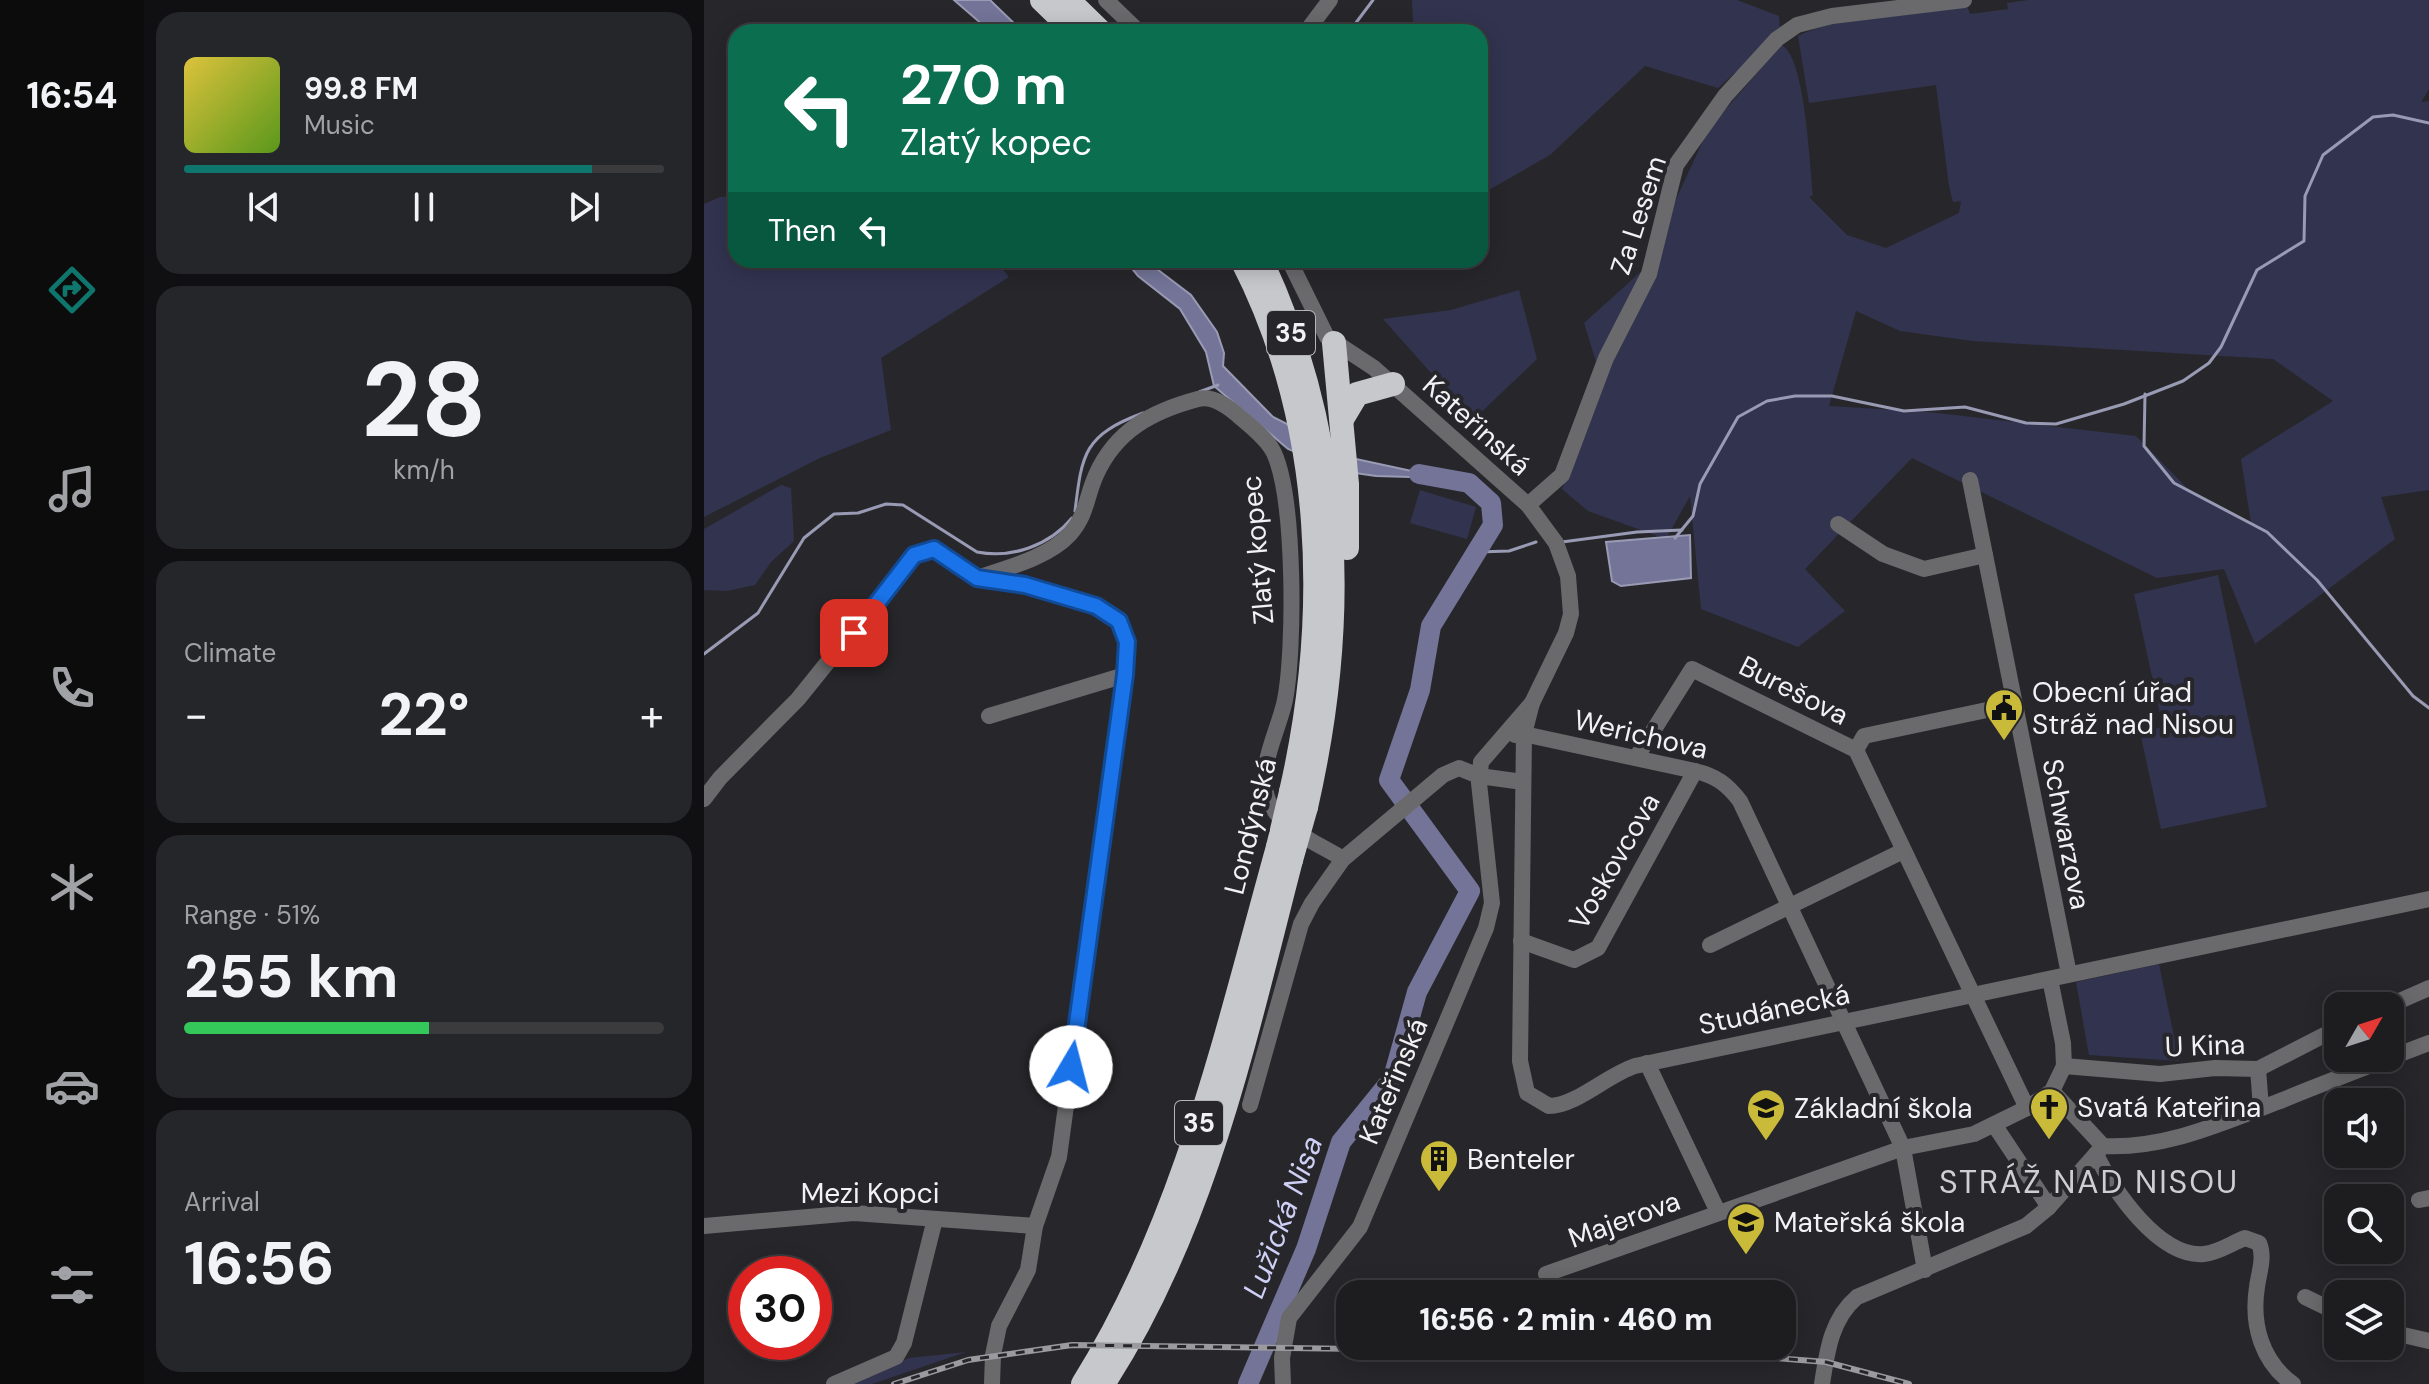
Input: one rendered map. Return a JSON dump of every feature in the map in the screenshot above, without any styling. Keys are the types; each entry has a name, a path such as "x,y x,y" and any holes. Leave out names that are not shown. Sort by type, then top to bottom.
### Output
{"highway":[{"path":"1042,0 1067,24"},
{"path":"1068,0 1093,24"},
{"name":"Londýnská","path":"1103,1384 1157,1286 1194,1196 1298,800 1347,592 1326,475 1303,403 1245,268"},
{"name":"Londýnská","path":"1264,268 1285,317 1303,403"},
{"path":"1334,343 1342,419"},
{"path":"1326,475 1342,419 1357,394 1393,384"},
{"name":"Londýnská","path":"1298,800 1311,688 1316,559 1326,475"},
{"name":"Londýnská","path":"1083,1384 1153,1253 1186,1166 1284,854"}],"street":[{"path":"1106,0 1131,24"},
{"path":"1312,24 1330,0"},
{"name":"Za Lesem","path":"1528,505 1562,475 1606,358 1649,274 1676,165 1725,96 1777,39 1797,25 1832,16 1964,0"},
{"path":"1293,268 1322,330 1334,343"},
{"name":"Kateřinská","path":"1283,1384 1282,1358 1289,1318 1360,1227 1486,928 1492,903 1479,776 1481,762 1532,703 1571,614 1568,576 1556,543 1528,505 1393,384 1334,343"},
{"name":"Zlatý kopec","path":"977,578 1019,564 1067,537 1086,514 1095,475 1119,436 1155,412 1191,401 1203,398 1227,406 1272,450 1283,480 1292,613 1285,699 1267,762 1267,798 1283,822 1343,859"},
{"name":"Schwarzova","path":"1970,480 2069,974"},
{"path":"1838,524 1883,554 1924,569 1985,555"},
{"path":"704,799 720,778 798,699 914,555 934,549 977,578 1025,585 1096,606 1119,621 1127,642 1125,675 1059,1157 1035,1226 1028,1270 999,1326 993,1355 992,1384"},
{"name":"Burešova","path":"1636,758 1692,669 1856,750 2027,1108"},
{"path":"989,716 1125,675"},
{"name":"Studánecká","path":"1532,703 1524,734 1521,1073 1531,1097 1544,1105 1561,1106 1612,1074 1647,1063 2429,899"},
{"path":"1856,750 1864,736 2015,704"},
{"name":"Werichova","path":"1502,738 1524,734 1711,775 1727,785 1740,801 1903,1148 1925,1270"},
{"path":"1250,1105 1301,924 1343,859 1426,787 1459,768 1479,776 1523,782"},
{"name":"Voskovcova","path":"1521,941 1574,960 1598,948 1695,771"},
{"path":"1710,945 1903,851"},
{"path":"2050,979 2063,1043 2064,1066 2052,1091 2099,1150 2117,1193 2159,1237 2174,1246 2206,1254 2245,1238 2259,1243 2262,1255 2256,1299 2261,1342 2273,1368 2293,1384"},
{"path":"2404,999 2429,988"},
{"name":"U Kina","path":"2064,1066 2160,1074 2215,1068 2258,1069 2324,1035"},
{"path":"1822,1384 1828,1342 1850,1303 1875,1288 2026,1226 2049,1207 2099,1150 2169,1140 2237,1119 2429,1043"},
{"name":"Majerova","path":"1647,1063 1718,1212"},
{"path":"2258,1069 2261,1108"},
{"name":"Majerova","path":"1546,1274 1903,1148 1995,1126 2052,1091"},
{"path":"1995,1126 2049,1207"},
{"name":"Mezi Kopci","path":"704,1226 854,1213 1035,1226"},
{"path":"834,1384 896,1357 904,1343 935,1219"},
{"path":"2305,1297 2324,1306"},
{"path":"2404,1335 2429,1341"}],"shaded area":[{"path":"954,0 990,0 1015,24 982,24"},
{"path":"1412,0 1737,0 1779,16 1780,32 1718,88 1645,66 1550,155 1488,190 1488,24 1413,22"},
{"path":"2028,0 2429,0 2429,89 2421,102 2429,101 2429,490 2381,497 2395,539 2255,644 2224,569 2157,578 1912,458 1805,569 1845,611 1798,647 1701,609 1690,496 1666,539 1588,511 1562,489 1603,384 1584,323 1644,269 1708,130 1781,45 1796,68 1801,89 1813,195 1809,197 1847,235 1886,248 1959,213 1961,201 1953,202 1949,186 1936,85 1809,103 1798,36 1858,18 1967,6 1970,14 2008,9 2007,3","holes":["1856,311 1900,331 1973,341 2273,359 2333,401 2241,459 2251,523 2191,492 2136,436 1929,412 1829,406"]},
{"path":"728,196 728,268 1002,268 1009,277 881,358 891,430 820,458 704,517 704,204"},
{"path":"1132,268 1156,268 1191,295 1217,332 1224,353 1223,366 1273,417 1356,459 1444,478 1376,476 1341,471 1288,449 1214,386 1206,352 1180,309"},
{"path":"1519,290 1537,359 1473,420 1383,319 1451,310"},
{"path":"781,485 791,488 794,541 771,562 755,585 727,591 704,590 704,529"},
{"path":"1420,490 1476,507 1467,539 1410,523"},
{"path":"1690,535 1691,578 1621,586 1612,581 1606,542"},
{"path":"2218,575 2267,807 2161,829 2140,732 2163,727 2134,594"},
{"path":"2159,964 2179,1061 2089,1055 2076,982"},
{"path":"966,1352 872,1384 845,1384 909,1358"}],"waterway":[{"path":"1355,24 1373,0"},
{"path":"1675,538 1693,516 1700,484 1738,417 1767,401 1795,396 1832,396 1904,411 1965,407 2026,423 2056,424 2124,404 2183,381 2209,363 2221,347 2257,270 2304,241 2305,196 2323,155 2373,117 2393,115 2429,123"},
{"path":"1199,392 1218,385"},
{"path":"2145,394 2144,446 2174,483 2267,532 2317,580 2413,696 2429,708"},
{"path":"1075,511 1080,474 1090,448 1108,429 1143,413"},
{"name":"Lužická Nisa","path":"1248,1384 1306,1249 1341,1142 1393,1078 1417,992 1470,891 1389,780 1420,690 1431,626 1493,525 1491,503 1469,483 1419,474"},
{"path":"704,654 758,613 804,538 834,514 858,513 886,504 903,505 977,552 990,554 1029,548 1053,536 1072,518"},
{"path":"1562,542 1637,532 1682,530"},
{"path":"1477,552 1509,551 1536,542"}],"railway":[{"path":"894,1384 968,1360 1072,1345 1725,1354 1826,1362 1909,1384"}],"place":[{"name":"Obecní úřad Stráž nad Nisou","path":"2004,742"},
{"name":"Svatá Kateřina","path":"2049,1141"},
{"name":"Základní škola","path":"1766,1142"},
{"name":"Benteler","path":"1439,1193"},
{"name":"Mateřská škola","path":"1746,1256"}],"district":[{"name":"STRÁŽ NAD NISOU","path":"2089,1182"}],"route":[{"path":"854,633 914,555 934,549 977,578 1025,585 1096,606 1119,621 1127,642 1125,675 1071,1067"}]}
